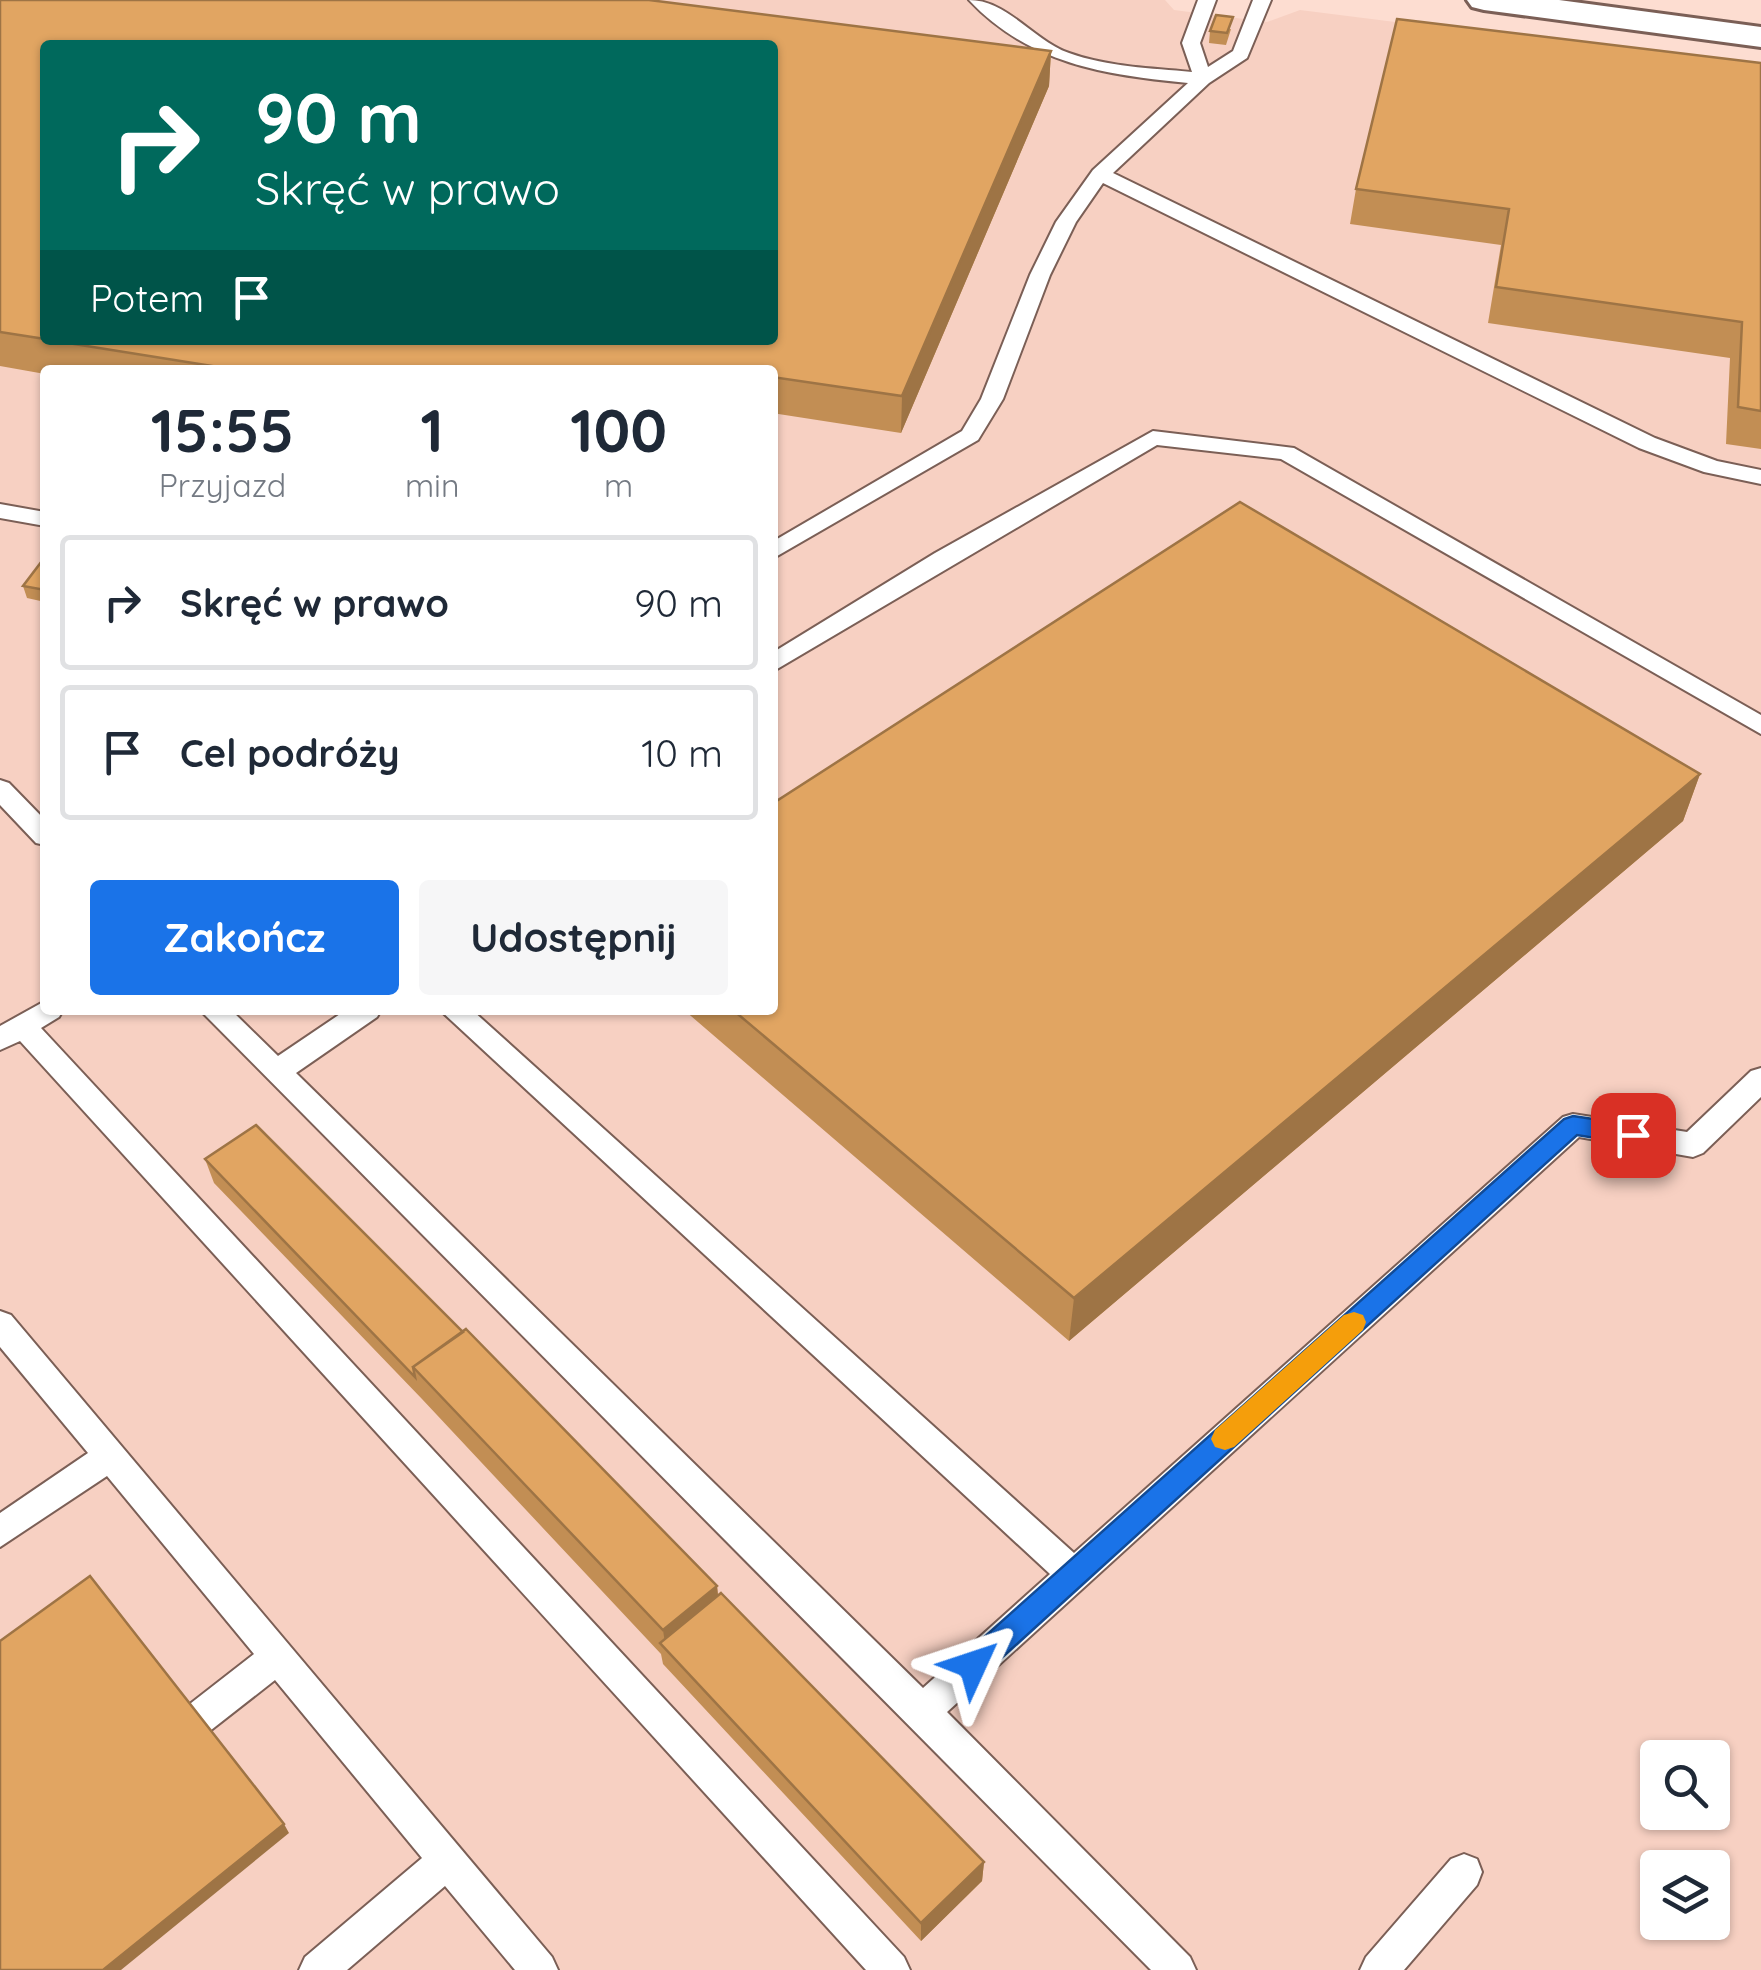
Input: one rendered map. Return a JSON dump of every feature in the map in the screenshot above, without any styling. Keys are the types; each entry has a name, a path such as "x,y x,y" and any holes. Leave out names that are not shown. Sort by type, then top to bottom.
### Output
{"street":[{"path":"1484,0 1761,37"}],"lane":[{"path":"978,0 1038,46 1063,56 1093,66 1203,79"},
{"path":"1203,79 1191,42 1207,0"},
{"path":"778,548 970,435 992,399 1052,248 1100,174 1203,79 1241,54 1262,0"},
{"path":"1100,174 1647,443 1712,468 1761,478"},
{"path":"778,660 943,558 1153,438 1286,453 1761,726"},
{"path":"0,511 40,518"},
{"path":"0,790 40,831"},
{"path":"219,1015 922,1710 1177,1970"},
{"path":"276,1072 360,1015"},
{"path":"459,1015 1074,1574"},
{"path":"24,1025 890,1970"},
{"path":"922,1710 1573,1125 1693,1144 1761,1079"},
{"path":"0,1324 540,1970"},
{"path":"0,1532 108,1457"},
{"path":"139,1764 278,1656"},
{"path":"318,1970 446,1861"},
{"path":"1380,1970 1464,1872"}],"shaded area":[{"path":"0,0 1165,0 1174,10 1267,22 1300,10 1761,68 1761,1970 0,1970"}],"building":[{"path":"0,0 649,0 1051,51 902,396 778,378 778,365 206,365 80,345 778,345 778,40 40,40 40,338 0,332"},
{"path":"1216,15 1233,17 1227,33 1210,31"},
{"path":"1397,19 1761,63 1761,411 1738,407 1742,322 1496,287 1509,209 1356,189"},
{"path":"1240,502 1700,774 1074,1298 739,1015 778,1015 778,800"},
{"path":"40,564 40,589 23,586"},
{"path":"256,1125 463,1332 413,1367 415,1377 205,1159"},
{"path":"466,1329 717,1586 663,1630 413,1367"},
{"path":"90,1576 284,1824 103,1970 0,1970 0,1641"},
{"path":"721,1593 984,1862 921,1923 660,1643"}],"slow traffic":[{"path":"1225,1439 1354,1322"}],"route":[{"path":"973,1665 1573,1125 1633,1135"}]}
